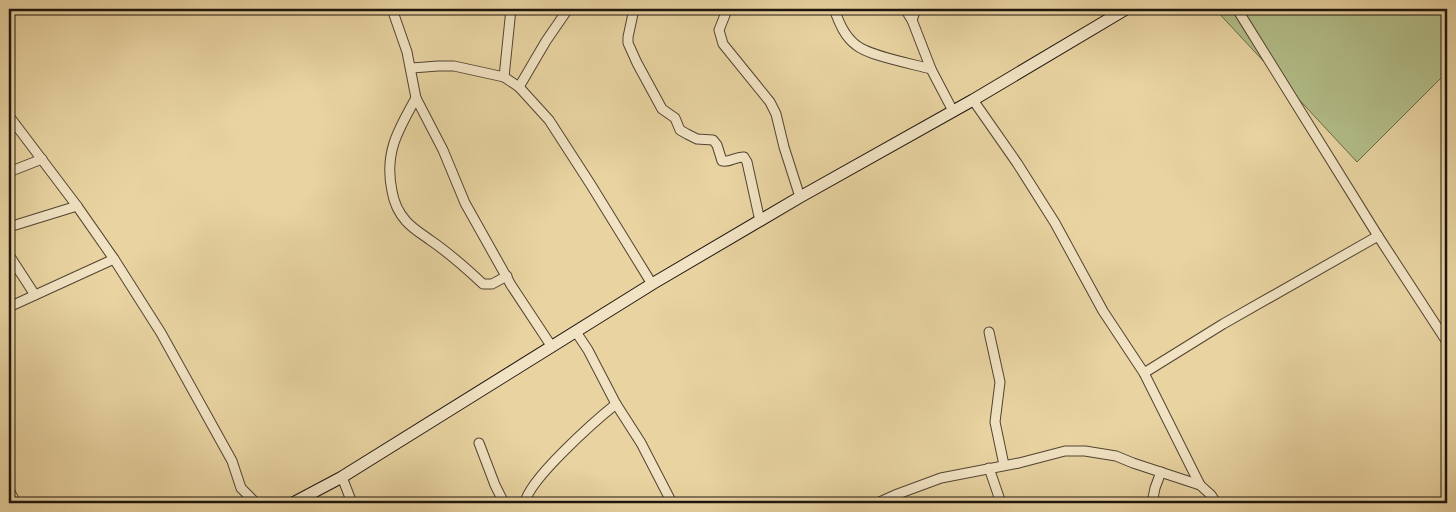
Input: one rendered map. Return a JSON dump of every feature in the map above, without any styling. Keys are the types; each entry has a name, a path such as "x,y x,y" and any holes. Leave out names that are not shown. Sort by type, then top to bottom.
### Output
{"street":[{"path":"392,9 408,52 416,98 443,150 465,202 511,285 552,346"},
{"path":"504,77 511,9"},
{"path":"520,87 568,9"},
{"path":"634,9 628,43 662,109 675,118 679,128 687,134 697,139 709,138 713,140 717,145 722,161 744,157 747,162 760,221"},
{"path":"724,9 725,15 719,30 723,44 770,102 776,114 800,198"},
{"path":"834,9 842,29 856,45 866,51 931,69"},
{"path":"905,9 912,20 931,69 953,111"},
{"path":"912,20 916,9"},
{"path":"293,503 308,500 652,284 1126,9"},
{"path":"1237,9 1378,236 1447,342"},
{"path":"412,68 454,66 504,77 520,87 549,120 652,284"},
{"path":"416,98 400,126 391,153 390,181 398,211 407,223 483,284 492,284 507,276"},
{"path":"972,100 1017,162 1055,223 1103,311 1144,373 1200,485 1216,503"},
{"path":"9,116 77,206 114,259 161,333 228,454 241,488 256,503"},
{"path":"9,172 42,159"},
{"path":"9,227 77,206"},
{"path":"1144,373 1223,324 1378,236"},
{"path":"9,255 35,295"},
{"path":"9,307 114,259"},
{"path":"576,332 588,350 616,404 641,443 672,503"},
{"path":"989,332 1000,382 995,422 1004,465"},
{"path":"526,503 526,497 536,482 583,432 616,404"},
{"path":"480,443 495,485 504,503"},
{"path":"877,503 941,478 1019,463 1065,451 1085,451 1116,456 1200,485"},
{"path":"989,468 1001,503"},
{"path":"1152,503 1161,472"},
{"path":"342,477 352,503"},
{"path":"9,490 16,503"}],"green space":[{"path":"1215,9 1447,9 1447,72 1357,162"}]}
